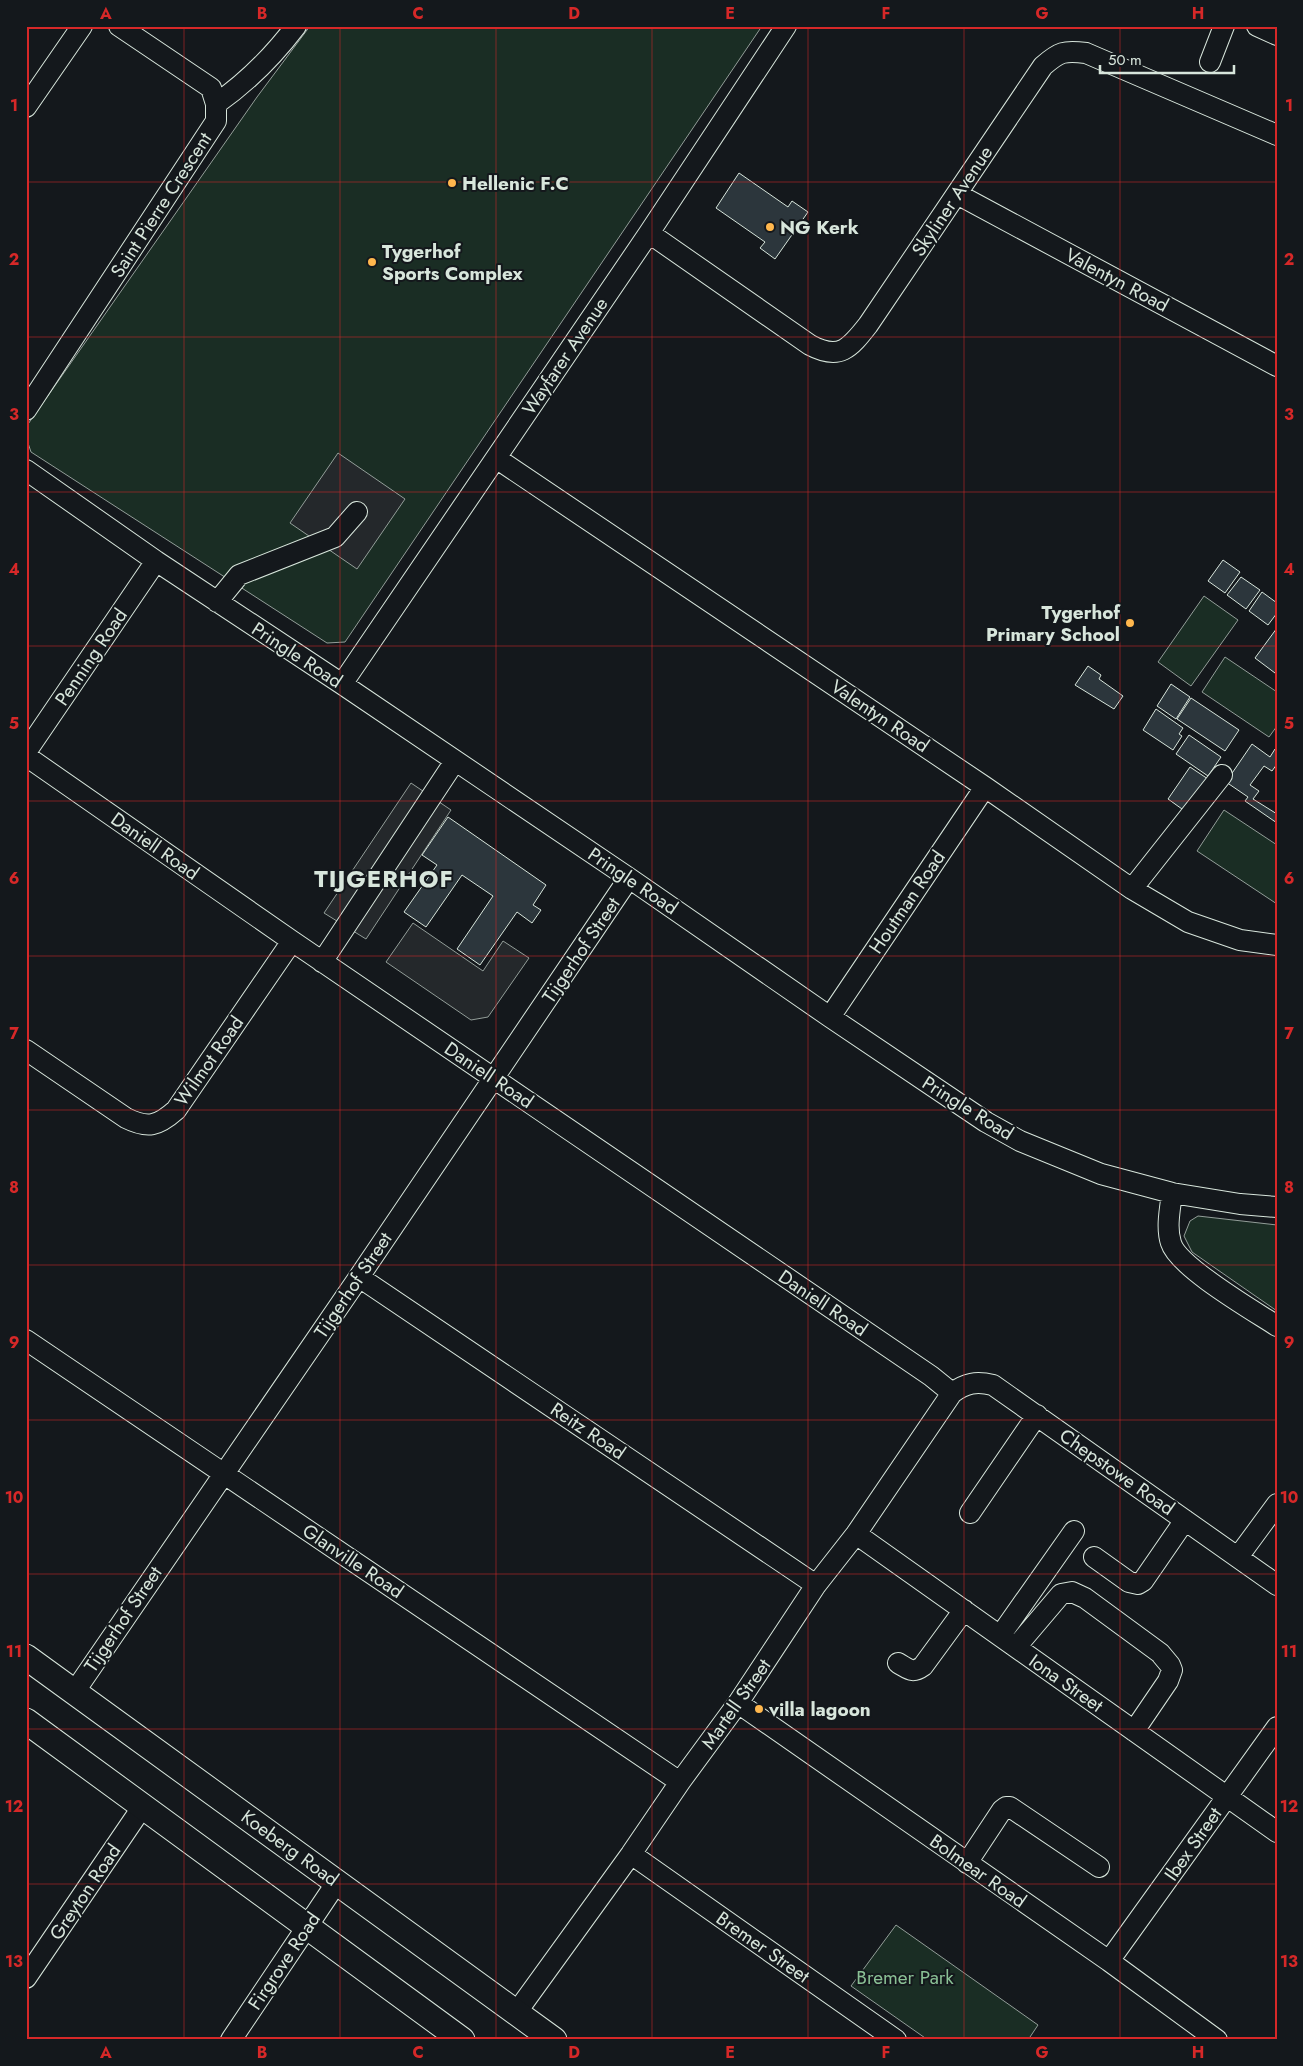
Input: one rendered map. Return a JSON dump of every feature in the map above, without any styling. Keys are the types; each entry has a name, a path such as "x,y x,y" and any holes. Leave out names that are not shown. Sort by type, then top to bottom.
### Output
{"main road":[{"name":"Koeberg Road","path":"26,1657 554,2040"},
{"path":"26,1721 462,2040"}],"street":[{"path":"26,107 82,26"},
{"path":"119,26 205,83 211,88 216,104 233,92 282,44 296,26"},
{"name":"Wayfarer Avenue","path":"342,684 786,26"},
{"path":"1210,62 1224,26"},
{"path":"1257,26 1277,35"},
{"name":"Skyliner Avenue","path":"648,233 810,345 827,352 840,352 853,344 868,325 1043,66 1056,55 1065,51 1086,53 1277,135"},
{"name":"Saint Pierre Crescent","path":"26,410 216,122 216,104"},
{"name":"Valentyn Road","path":"957,194 1277,366"},
{"name":"Valentyn Road","path":"496,458 985,787 1132,889 1188,922 1240,940 1277,945"},
{"name":"Pringle Road","path":"26,470 156,562 342,684 629,878 830,1017 958,1103 1020,1141 1101,1174 1172,1193 1240,1204 1277,1207"},
{"path":"217,602 239,575 335,538 357,512"},
{"name":"Penning Road","path":"26,752 156,562"},
{"name":"Daniell Road","path":"26,756 322,962 931,1376 952,1393"},
{"path":"322,962 455,761"},
{"path":"1132,889 1222,775"},
{"name":"Houtman Road","path":"830,1017 985,787"},
{"name":"Tijgerhof Street","path":"75,1691 359,1277 629,878"},
{"name":"Wilmot Road","path":"26,1050 126,1118 139,1124 151,1125 166,1120 176,1110 292,941"},
{"path":"1172,1193 1169,1234 1175,1253 1201,1275 1277,1326"},
{"name":"Reitz Road","path":"359,1277 816,1586"},
{"name":"Glanville Road","path":"26,1340 680,1782"},
{"name":"Chepstowe Road","path":"952,1393 964,1384 977,1382 993,1385 1277,1585"},
{"name":"Martell Street","path":"516,2013 738,1703 816,1586 856,1534 952,1393"},
{"path":"970,1513 1037,1415"},
{"path":"1238,1558 1277,1504"},
{"path":"1094,1557 1129,1582 1138,1584 1143,1581 1185,1520"},
{"path":"1000,1636 1074,1531"},
{"name":"Iona Street","path":"856,1534 1277,1832"},
{"path":"1016,1647 1061,1594 1067,1591 1085,1598 1160,1653 1172,1670 1168,1681 1134,1731"},
{"path":"898,1663 911,1670 917,1670 923,1666 964,1610"},
{"name":"Bolmear Road","path":"738,1703 1109,1961 1217,2040"},
{"name":"Ibex Street","path":"1109,1961 1277,1727"},
{"name":"Greyton Road","path":"26,1978 143,1806"},
{"path":"967,1863 1002,1810 1010,1807 1099,1867"},
{"name":"Bremer Street","path":"631,1854 896,2040"},
{"name":"Firgrove Road","path":"231,2040 337,1882"}],"green space":[{"name":"Tygerhof Sports Complex","path":"310,26 762,26 345,642 327,643 31,452 26,437 26,427 257,97"},
{"path":"1204,596 1238,620 1191,686 1158,662"},
{"path":"1225,657 1277,692 1277,726 1269,737 1202,692"},
{"path":"1224,810 1277,845 1277,904 1197,851"},
{"path":"1198,1216 1277,1225 1277,1311 1192,1252 1184,1236 1190,1221"},
{"name":"Bremer Park","path":"896,1925 1038,2025 1028,2040 928,2040 851,1986"}],"shaded area":[{"path":"338,453 405,499 357,569 290,523"},
{"path":"411,783 451,810 366,939 324,913"},
{"path":"413,923 483,971 503,941 529,958 488,1017 471,1020 386,962"}],"building":[{"name":"NG Kerk","path":"739,173 788,207 792,201 808,212 775,259 760,248 765,242 716,208"},
{"path":"1223,560 1240,572 1225,593 1208,581"},
{"path":"1241,577 1260,590 1246,609 1227,595"},
{"path":"1262,592 1277,603 1277,613 1268,625 1249,611"},
{"path":"1277,628 1277,671 1275,673 1255,658"},
{"path":"1088,666 1101,675 1099,679 1123,696 1114,709 1075,685"},
{"path":"1171,684 1190,697 1176,719 1157,706"},
{"path":"1191,698 1239,730 1225,751 1177,719"},
{"path":"1156,709 1183,728 1179,734 1182,736 1173,750 1143,730"},
{"path":"1189,735 1221,757 1208,776 1176,754"},
{"path":"1252,744 1270,757 1275,749 1277,750 1277,764 1272,771 1264,766 1250,785 1259,791 1253,799 1277,814 1277,823 1245,801 1248,797 1226,782"},
{"path":"1190,767 1211,781 1189,814 1168,799"},
{"path":"448,817 546,885 533,905 541,910 532,923 517,912 480,965 457,949 493,896 462,875 426,927 404,912 437,865 422,855"}],"place":[{"name":"Hellenic F.C","path":"452,183"},
{"name":"NG Kerk","path":"770,227"},
{"name":"Tygerhof Sports Complex","path":"372,262"},
{"name":"Tygerhof Primary School","path":"1130,623"},
{"name":"villa lagoon","path":"759,1709"}],"district":[{"name":"TIJGERHOF","path":"384,878"}]}
